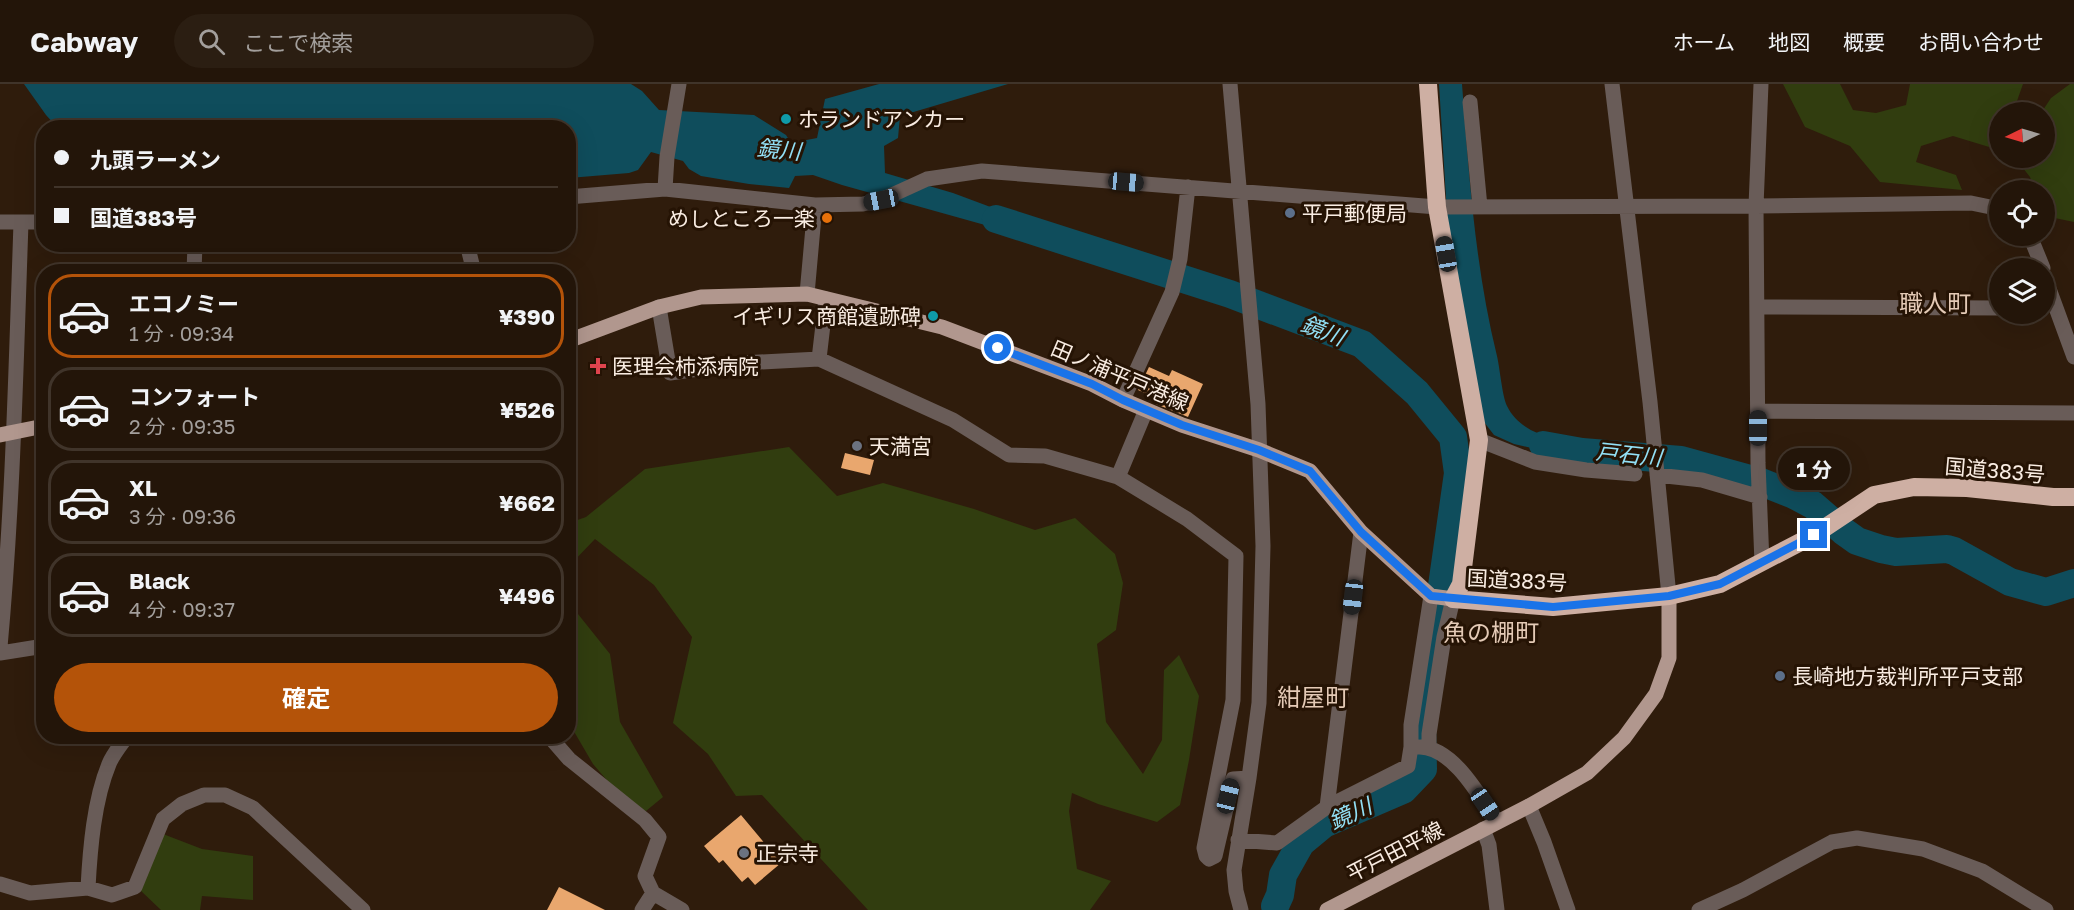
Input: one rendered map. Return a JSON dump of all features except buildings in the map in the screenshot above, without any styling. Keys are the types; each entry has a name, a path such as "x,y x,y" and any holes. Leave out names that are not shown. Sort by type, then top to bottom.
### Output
{"highway":[{"name":"国道383号","path":"1428,84 1437,207 1479,440 1461,584 1442,598"},
{"name":"国道383号","path":"1442,598 1553,607 1669,596 1720,584 1814,535 1874,495 1914,487 1967,488 2074,497"}],"main road":[{"name":"田ノ浦平戸港線","path":"576,338 659,307 701,297 807,294 942,327 1092,384 1182,425 1259,450 1310,471 1361,532 1442,598"},
{"path":"7,434 36,428"},
{"name":"平戸田平線","path":"1327,910 1529,806 1587,773 1624,738 1656,694 1669,658 1669,596"}],"street":[{"path":"1230,84 1258,404 1263,546 1259,703 1234,870 1241,910"},
{"path":"1612,84 1669,596"},
{"path":"1761,84 1756,206 1758,463 1762,563"},
{"path":"665,189 667,157 679,88"},
{"path":"1470,102 1477,207"},
{"path":"576,196 665,189 815,205 863,204 881,200 927,179 982,171 1437,207 1756,206 1971,202 1989,206"},
{"path":"1123,400 1172,292 1180,259 1188,188"},
{"path":"807,294 815,205"},
{"path":"0,222 36,222"},
{"path":"0,646 5,595 7,434 21,223"},
{"path":"819,359 826,298"},
{"path":"659,307 670,373 742,363 819,359 953,420 1009,454 1045,456 1118,477 1187,519 1236,556 1233,700 1204,848 1209,859 1215,856 1233,779 1249,778"},
{"path":"1758,307 1989,308"},
{"path":"2055,319 2074,357"},
{"path":"1118,477 1146,410"},
{"path":"1758,411 2074,413"},
{"path":"1479,440 1535,462 1586,470 1635,474"},
{"path":"1657,475 1702,480 1760,496"},
{"path":"1328,807 1361,532"},
{"path":"1238,840 1277,843 1328,807 1408,766 1418,747 1429,734 1444,637 1442,598"},
{"path":"1442,598 1411,725 1418,747 1461,768 1490,826 1489,845 1497,910"},
{"path":"0,653 36,647"},
{"path":"88,888 90,857 100,794 109,762 121,744"},
{"path":"556,744 569,759 645,820 659,837 645,876 653,893 682,910"},
{"path":"0,884 30,892 88,888 112,895 135,887 163,819 182,804 204,795 225,795 253,808 363,910"},
{"path":"1529,806 1568,910"},
{"path":"1699,910 1743,890 1832,842 1857,838 1923,849 1982,871 2046,910"},
{"path":"642,910 653,893"}],"green space":[{"path":"1783,84 1840,84 1853,110 1876,113 1906,105 1910,84 2023,84 2019,102 1989,102 1989,147 1953,136 1921,146 1916,162 1956,175 1962,190 1880,182 1850,146 1805,127"},
{"path":"2070,84 2074,84 2074,222 2055,218 2055,180 2031,180 2023,168 2055,168 2055,102 2048,102"},
{"path":"789,447 837,496 883,483 974,509 1035,530 1075,518 1115,554 1123,583 1116,630 1097,644 1106,722 1143,774 1162,740 1164,670 1179,655 1199,696 1180,805 1157,822 1098,804 1072,793 1069,811 1077,869 1111,881 1090,910 868,910 762,795 736,796 708,754 673,723 692,637 654,585 595,539 576,559 576,521 586,517 645,469"},
{"path":"576,607 578,614 610,654 620,722 663,797 646,811 624,800 593,764 576,735"},
{"path":"163,834 202,849 253,856 253,900 202,896 200,910 161,910 140,890"}],"water":[{"path":"24,84 631,84 642,91 659,110 754,115 786,135 791,143 817,138 825,99 879,84 1008,84 900,116 898,138 884,146 885,173 953,193 1031,222 1031,238 813,175 795,176 789,188 749,184 701,176 689,169 683,161 651,152 638,170 629,173 576,177 576,120 51,120"},
{"path":"1439,84 1462,84 1478,255 1489,322 1507,406 1513,416 1530,430 1585,447 1579,459 1514,444 1494,435 1484,422 1448,230"}],"waterway":[{"name":"鏡川","path":"996,219 1230,294 1362,344 1417,393 1453,437 1458,473 1422,727 1423,769 1403,790 1324,824 1301,843 1283,875 1280,895 1275,906"},
{"name":"戸石川","path":"1543,445 1582,452 1681,460 1761,482 1794,495 1813,505 1857,541 1881,549 1896,552 1947,549 2010,582 2046,592 2074,583"}],"place":[{"name":"ホランドアンカー","path":"786,119"},
{"name":"平戸郵便局","path":"1290,213"},
{"name":"めしところ一楽","path":"827,218"},
{"name":"イギリス商館遺跡碑","path":"933,316"},
{"name":"医理会柿添病院","path":"598,366"},
{"name":"天満宮","path":"857,446"},
{"name":"長崎地方裁判所平戸支部","path":"1780,676"},
{"name":"正宗寺","path":"744,853"}],"district":[{"name":"職人町","path":"1935,302"},
{"name":"魚の棚町","path":"1491,631"},
{"name":"紺屋町","path":"1313,696"}],"route":[{"path":"998,348 1092,384 1182,425 1259,450 1310,471 1361,532 1431,596 1553,607 1669,596 1720,584 1814,535"}]}
